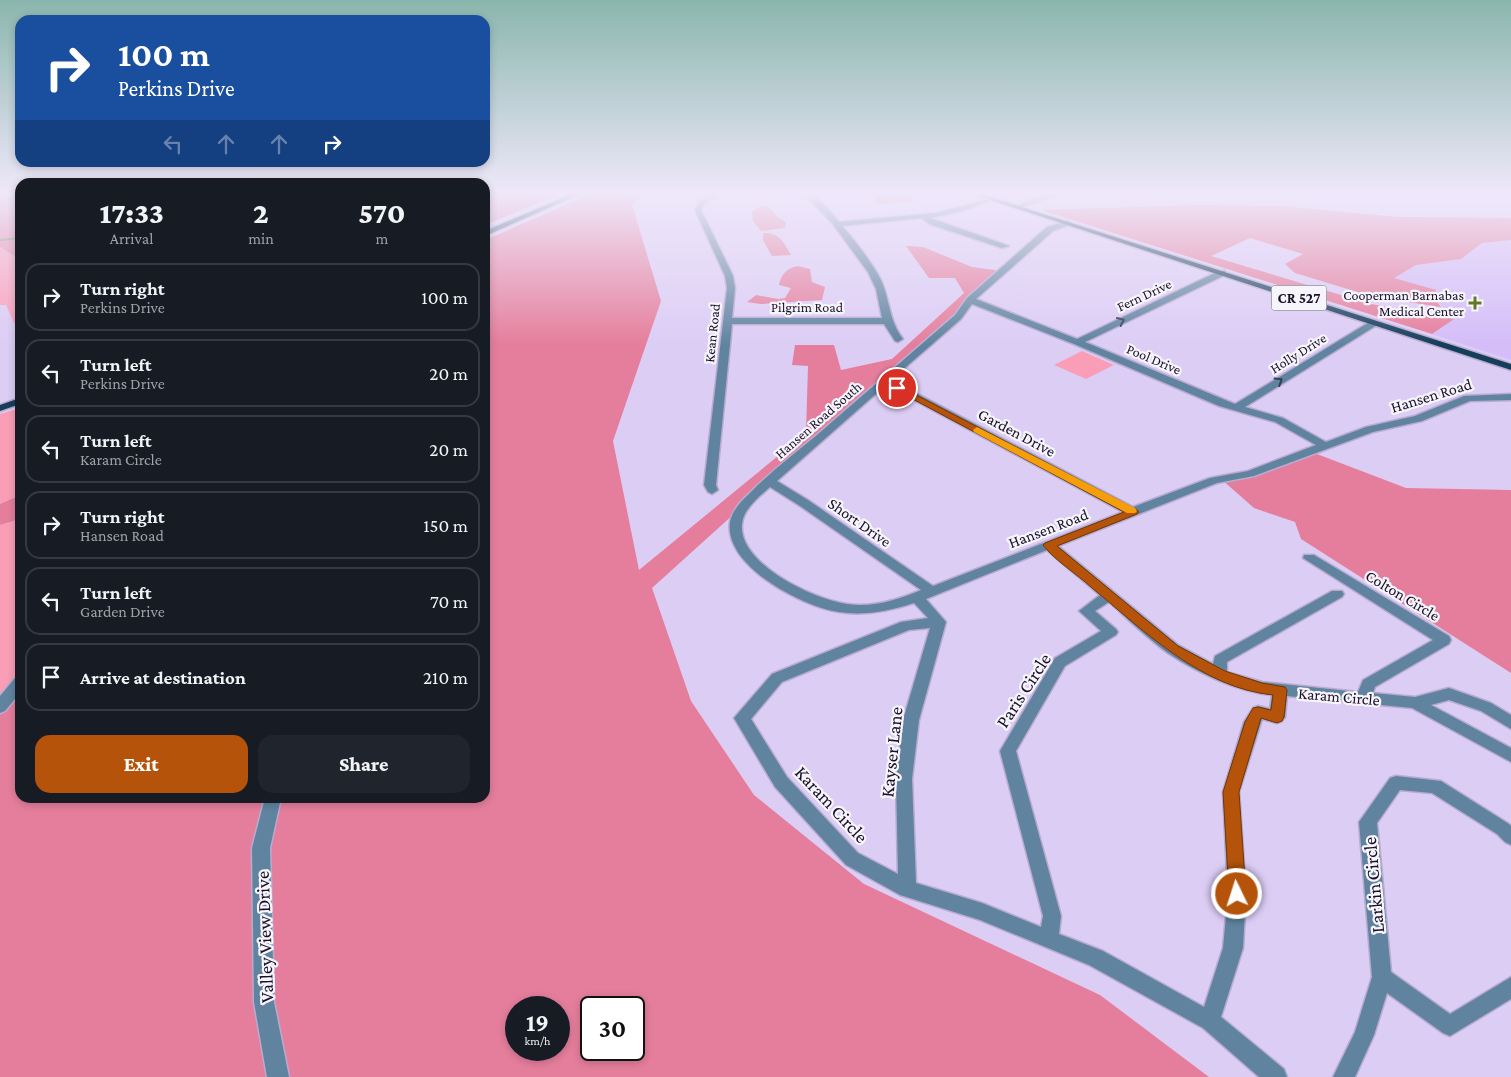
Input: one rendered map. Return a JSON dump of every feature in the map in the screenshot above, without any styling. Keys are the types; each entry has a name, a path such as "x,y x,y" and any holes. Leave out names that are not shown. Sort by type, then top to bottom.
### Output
{"main road":[{"name":"CR 527","path":"1132,244 1511,367"},
{"path":"0,400 15,395"},
{"path":"0,408 15,402"}],"street":[{"name":"Kean Road","path":"712,490 710,485 731,288 729,276 714,244"},
{"path":"851,244 878,283 889,330 898,338"},
{"path":"1000,244 1005,246"},
{"name":"Hansen Road South","path":"768,481 958,317 970,300 1032,244"},
{"name":"Fern Drive","path":"1077,342 1222,273"},
{"name":"Pool Drive","path":"970,300 1077,342 1223,404 1279,420 1325,446"},
{"name":"Pilgrim Road","path":"727,321 887,321"},
{"name":"Holly Drive","path":"1238,407 1374,322"},
{"name":"Garden Drive","path":"884,381 1133,512"},
{"name":"Hansen Road","path":"768,481 744,506 739,514 736,525 743,548 761,570 816,601 836,608 876,609 924,594 1214,480 1250,474 1370,429 1418,419 1468,398 1511,397"},
{"name":"Short Drive","path":"768,481 804,503 924,594"},
{"name":"Karam Circle","path":"1049,545 1173,649 1220,675 1262,688 1416,702 1511,756"},
{"name":"Colton Circle","path":"1309,558 1444,640 1368,684 1364,698"},
{"path":"924,594 939,622"},
{"path":"1220,675 1220,660 1337,594"},
{"name":"Paris Circle","path":"1048,939 1052,916 1008,751 1060,662 1111,632 1086,610 1110,595"},
{"name":"Karam Circle","path":"939,622 906,624 883,636 777,678 742,718 781,782 852,859 907,889 982,912 1096,958 1210,1021 1276,1077"},
{"name":"Kayser Lane","path":"907,889 905,771 911,720 939,622"},
{"path":"0,707 15,688"},
{"path":"1210,1021 1234,948 1237,894 1231,792 1252,722 1258,712 1277,717 1280,690"},
{"path":"1416,702 1449,694 1486,707 1511,723"},
{"name":"Larkin Circle","path":"1344,1077 1364,1035 1382,977 1368,822 1396,783 1435,786 1503,829 1511,837"},
{"name":"Valley View Drive","path":"271,803 261,848 264,1002 278,1077"},
{"path":"1382,977 1450,1026 1511,987"}],"shaded area":[{"path":"0,244 15,244 15,256 0,247"},
{"path":"490,244 644,244 661,301 613,441 639,570 806,433 808,366 792,365 795,345 834,345 841,370 892,359 964,293 955,278 929,278 906,246 923,247 972,267 1003,271 652,588 691,701 754,795 864,884 1100,995 1209,1077 0,1077 0,713 15,695 15,803 490,803"},
{"path":"765,244 784,244 791,255 772,256"},
{"path":"1149,244 1236,244 1211,256 1371,304 1454,319 1432,334"},
{"path":"1271,244 1480,244 1461,259 1416,265 1394,278 1436,290 1435,299 1441,307 1374,297 1295,273 1285,264 1303,254"},
{"name":"Cooperman Barnabas Medical Center","path":"1480,244 1511,244 1511,360 1432,334 1454,319 1435,299 1393,278 1416,265 1461,259"},
{"path":"0,247 15,256 15,325 6,305 0,305"},
{"path":"798,266 810,269 812,282 825,287 822,300 761,304 747,302 756,295 778,299 785,298 791,288 779,285 781,278 785,272"},
{"path":"1082,351 1114,365 1086,379 1054,365"},
{"path":"15,410 15,497 0,504 0,414"},
{"path":"1309,451 1406,488 1511,490 1511,673 1301,539 1295,522 1254,508 1221,479"},
{"path":"15,497 15,520 0,525 0,504"},
{"path":"15,520 15,696 0,713 0,525"}],"slow traffic":[{"path":"977,430 1131,511"}],"place":[{"name":"Cooperman Barnabas Medical Center","path":"1475,303"}],"route":[{"path":"897,388 1133,512 1049,545 1173,649 1220,675 1262,688 1280,690 1277,717 1258,712 1252,722 1231,792 1237,894"}]}
